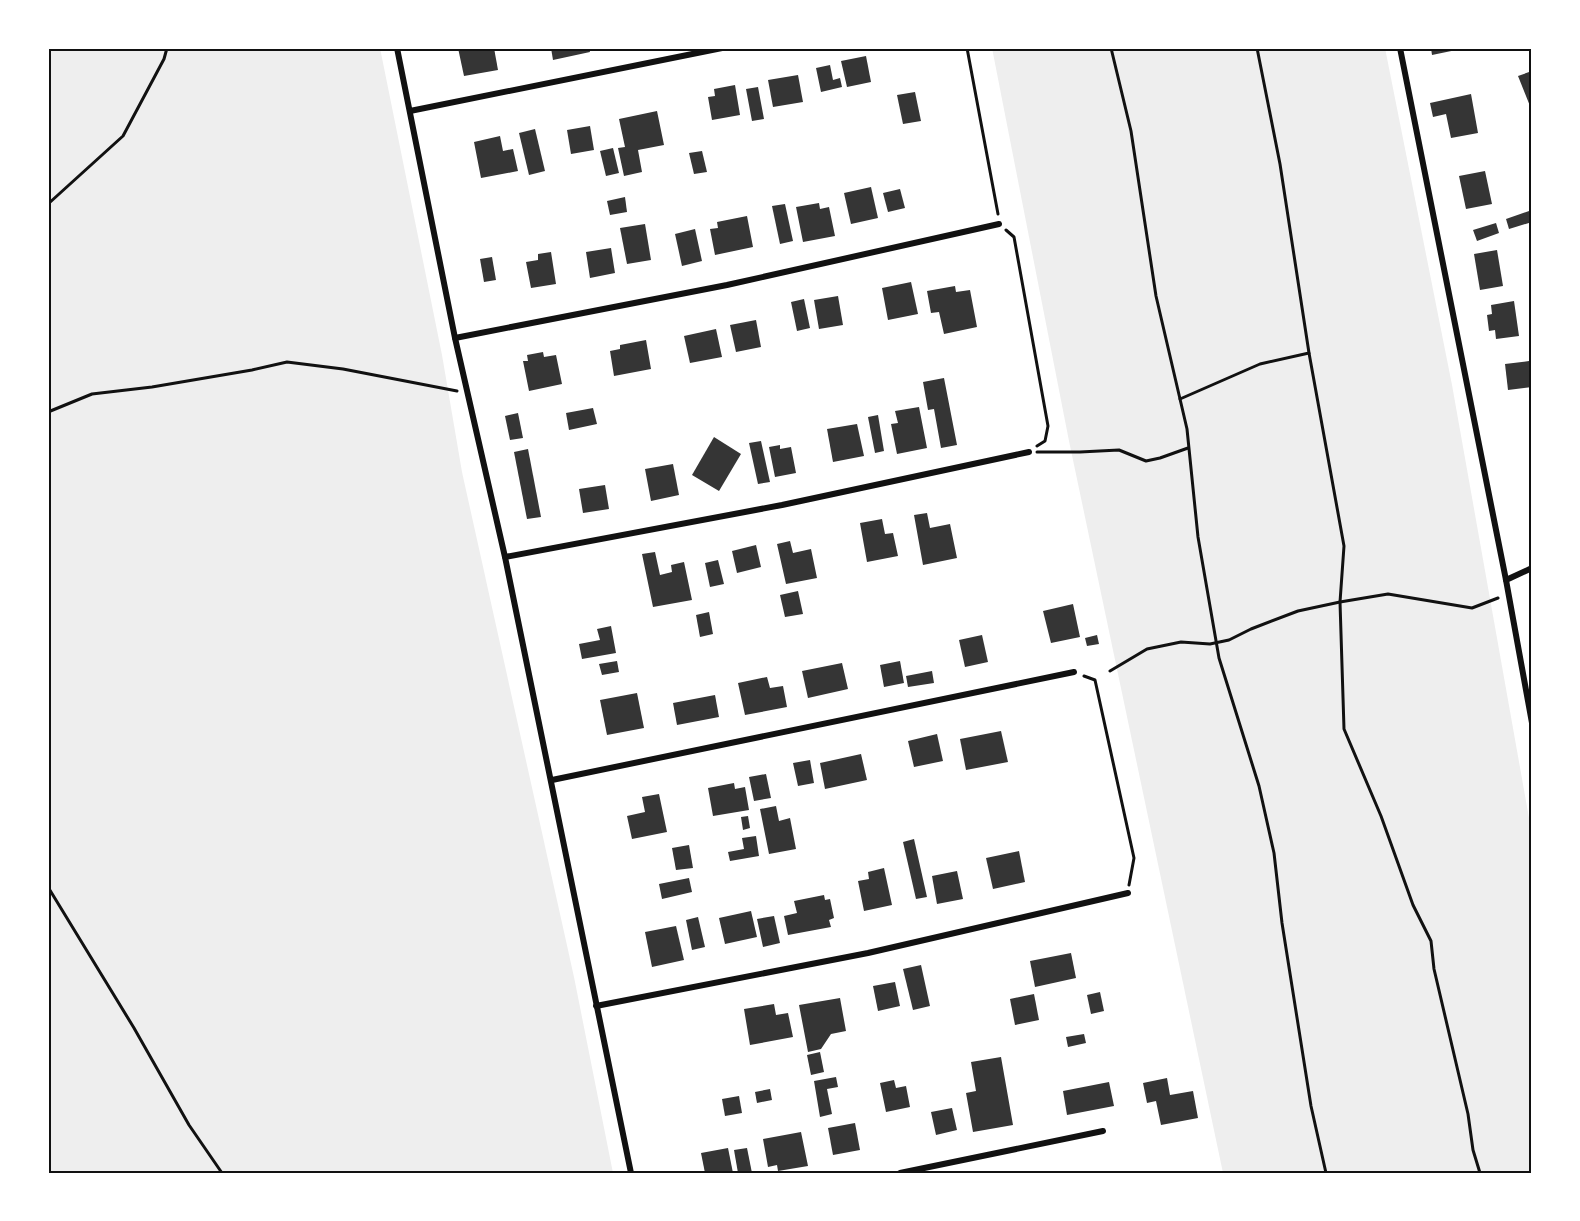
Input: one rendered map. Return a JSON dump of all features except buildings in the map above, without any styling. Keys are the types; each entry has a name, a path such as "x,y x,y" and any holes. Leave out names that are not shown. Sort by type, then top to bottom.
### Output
{"street":[{"path":"397,48 455,338 505,557 552,780 631,1173"},
{"path":"410,111 722,48"},
{"path":"1400,48 1509,594 1532,723"},
{"path":"455,338 727,285 999,224"},
{"path":"505,557 782,505 1029,452"},
{"path":"1506,580 1532,568"},
{"path":"552,780 1074,672"},
{"path":"596,1006 868,952 1128,893"},
{"path":"900,1173 1103,1131"}],"path":[{"path":"48,204 123,136 164,59 167,48"},
{"path":"967,48 999,224 1014,237 1048,426 1045,441 1029,452"},
{"path":"1111,48 1131,131 1156,296 1189,448 1197,537 1216,643 1259,786 1274,853 1282,923 1311,1106 1326,1173"},
{"path":"1257,48 1280,164 1344,546 1340,602 1344,729 1381,816 1413,905 1431,941 1434,969 1480,1173"},
{"path":"1180,399 1260,364 1310,353"},
{"path":"48,412 92,394 152,387 287,362 343,369 468,393"},
{"path":"1029,452 1119,450 1146,461 1189,448"},
{"path":"1110,671 1148,649 1181,642 1216,643 1298,611 1340,602 1388,594 1472,608 1509,594"},
{"path":"1074,672 1095,680 1134,858 1128,893"},
{"path":"48,887 134,1028 189,1125 222,1173"}],"shaded area":[{"path":"48,48 380,48 442,355 462,472 574,977 613,1173 48,1173"},
{"path":"992,48 1385,48 1452,385 1532,835 1532,1173 1223,1173 1069,441"}]}
